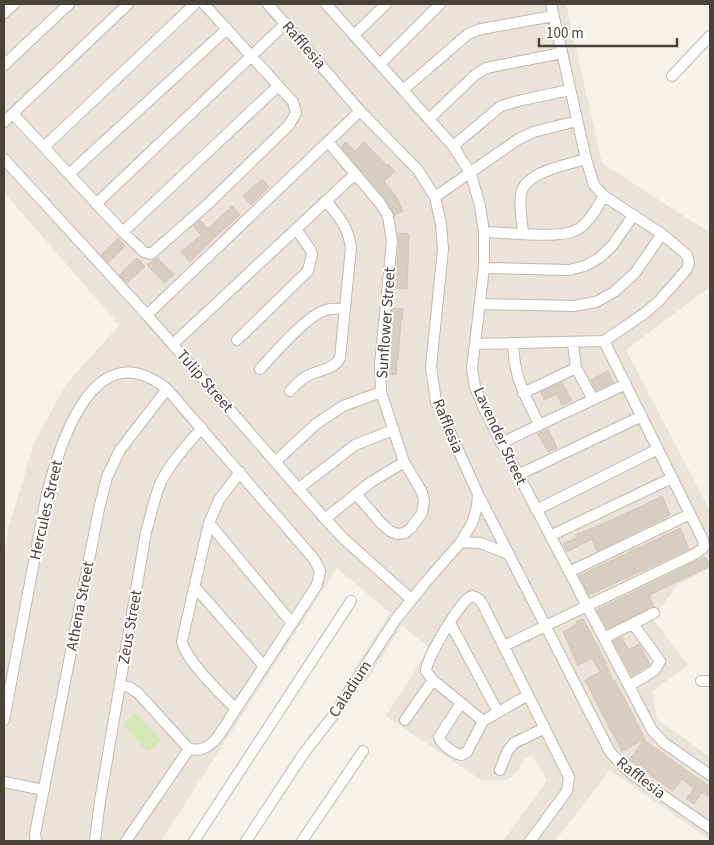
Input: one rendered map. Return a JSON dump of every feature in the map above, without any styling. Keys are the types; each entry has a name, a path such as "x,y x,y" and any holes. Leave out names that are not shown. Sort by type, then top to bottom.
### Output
{"street":[{"path":"4,13 14,4"},
{"path":"4,65 69,4"},
{"path":"4,122 128,4"},
{"path":"44,147 195,4"},
{"path":"13,114 123,232 144,252 151,254 208,204 294,120 296,113 293,102 204,4"},
{"name":"Rafflesia","path":"268,4 360,111 418,170 435,197 442,224 443,249 431,367 436,401 478,494 610,752 631,773 710,826"},
{"name":"Lavender Street","path":"328,4 453,146 471,174 480,206 484,232 484,268 472,368 484,409 652,730 658,737 710,775"},
{"path":"354,35 386,4"},
{"path":"380,64 440,4"},
{"path":"475,344 604,341 646,313 687,269 689,259 687,255 662,234 604,196 594,185 586,159 551,4"},
{"path":"403,90 468,34 481,29 554,16"},
{"path":"96,204 286,23"},
{"path":"69,174 227,29"},
{"path":"672,76 710,36"},
{"path":"429,119 486,68 562,53"},
{"path":"123,232 278,86"},
{"path":"453,146 501,106 570,90"},
{"path":"147,315 360,111"},
{"path":"435,197 471,174 517,140 533,132 578,121"},
{"name":"Sunflower Street","path":"328,142 380,203 388,216 392,241 380,365 381,392 404,462 422,492 424,501 422,513 418,521 405,533 397,534 390,531 356,494"},
{"name":"Tulip Street","path":"4,159 173,344 325,519 411,599"},
{"path":"523,233 521,194 524,185 532,177 586,159"},
{"path":"173,344 355,174"},
{"path":"484,232 560,235 576,231 590,218 604,196"},
{"path":"290,391 308,375 333,366 339,361 351,248 349,233 341,218 326,201"},
{"path":"484,268 569,270 585,266 599,258 612,246 633,216"},
{"path":"237,340 308,271 312,254 296,228"},
{"path":"480,304 574,306 596,302 614,292 635,273 662,234"},
{"path":"260,369 318,313 327,309 345,309"},
{"path":"504,646 702,550 704,543 604,341"},
{"path":"513,343 514,363 523,392 539,424"},
{"path":"573,343 576,368 593,399"},
{"path":"523,392 576,368"},
{"name":"Hercules Street","path":"4,720 47,493 55,464 65,437 79,410 89,395 103,380 112,374 131,372 142,374 151,377 167,389 314,559 320,571 317,585 292,623"},
{"path":"501,443 626,384"},
{"name":"Athena Street","path":"36,841 35,834 97,518 107,477 120,450 167,389"},
{"path":"275,462 316,424 343,406 381,392"},
{"path":"518,475 642,416"},
{"name":"Zeus Street","path":"95,841 100,801 146,532 154,502 170,466 202,428"},
{"path":"298,489 355,445 392,430"},
{"path":"536,510 658,449"},
{"path":"325,519 371,482 404,462"},
{"path":"236,709 189,657 183,647 183,634 209,523 219,500 240,472"},
{"path":"550,536 672,478"},
{"name":"Caladium","path":"246,841 281,787 335,713 385,634 411,599 461,542 472,523 477,507 478,494"},
{"path":"569,572 690,514"},
{"path":"120,685 129,687 138,693 189,749 202,749 213,743 292,623 209,523"},
{"path":"461,542 481,543 508,554"},
{"path":"195,587 264,666"},
{"path":"482,721 433,680 426,670 427,661 450,623 468,597 472,596 483,604 567,773 569,782 563,796 530,841"},
{"path":"194,841 350,601"},
{"path":"604,638 654,613"},
{"path":"450,623 498,712"},
{"path":"629,686 655,670 660,661 633,624"},
{"path":"405,720 433,680"},
{"path":"461,703 439,735 441,742 457,754 464,755 469,749 482,721 528,695"},
{"path":"500,770 510,747 519,740 545,728"},
{"path":"126,841 189,749"},
{"path":"302,841 363,751"},
{"path":"4,782 44,790"}],"shaded area":[{"path":"4,4 566,4 602,163 710,233 710,287 626,350 710,511 710,568 677,585 653,619 688,665 652,691 657,719 710,757 710,840 610,770 555,841 503,841 547,781 533,755 523,759 519,770 508,780 481,780 386,716 429,648 402,625 366,682 352,673 390,613 337,568 161,841 4,841 4,553 8,530 34,443 65,386 119,325 4,192"}],"green space":[{"path":"136,713 161,740 148,752 123,725"}],"building":[{"path":"346,142 355,151 364,142 387,166 388,164 395,171 384,182 396,196 403,211 395,215 385,199 341,147"},
{"path":"262,179 269,187 251,205 243,196"},
{"path":"232,206 240,215 190,262 181,252 201,235 193,226 200,220 208,229"},
{"path":"398,233 409,234 407,289 395,288"},
{"path":"118,238 125,246 108,263 101,255"},
{"path":"137,258 145,266 127,283 119,275"},
{"path":"157,258 174,274 164,283 147,265"},
{"path":"392,308 403,309 398,360 396,360 397,374 387,375"},
{"path":"608,371 613,382 596,390 591,380"},
{"path":"562,382 572,401 562,405 557,394 544,400 541,392"},
{"path":"548,429 557,448 548,452 538,434"},
{"path":"662,496 670,515 597,551 592,539 567,552 563,544 577,538 575,535"},
{"path":"680,528 689,549 589,595 579,576"},
{"path":"705,557 710,566 649,595 654,606 607,629 597,610"},
{"path":"583,619 613,681 621,692 645,739 622,751 585,680 600,672 592,658 578,665 563,632"},
{"path":"622,637 628,650 639,644 650,664 632,676 613,641"},
{"path":"644,740 710,787 710,792 707,796 702,792 694,804 686,799 694,788 682,779 673,791 629,760"}]}
